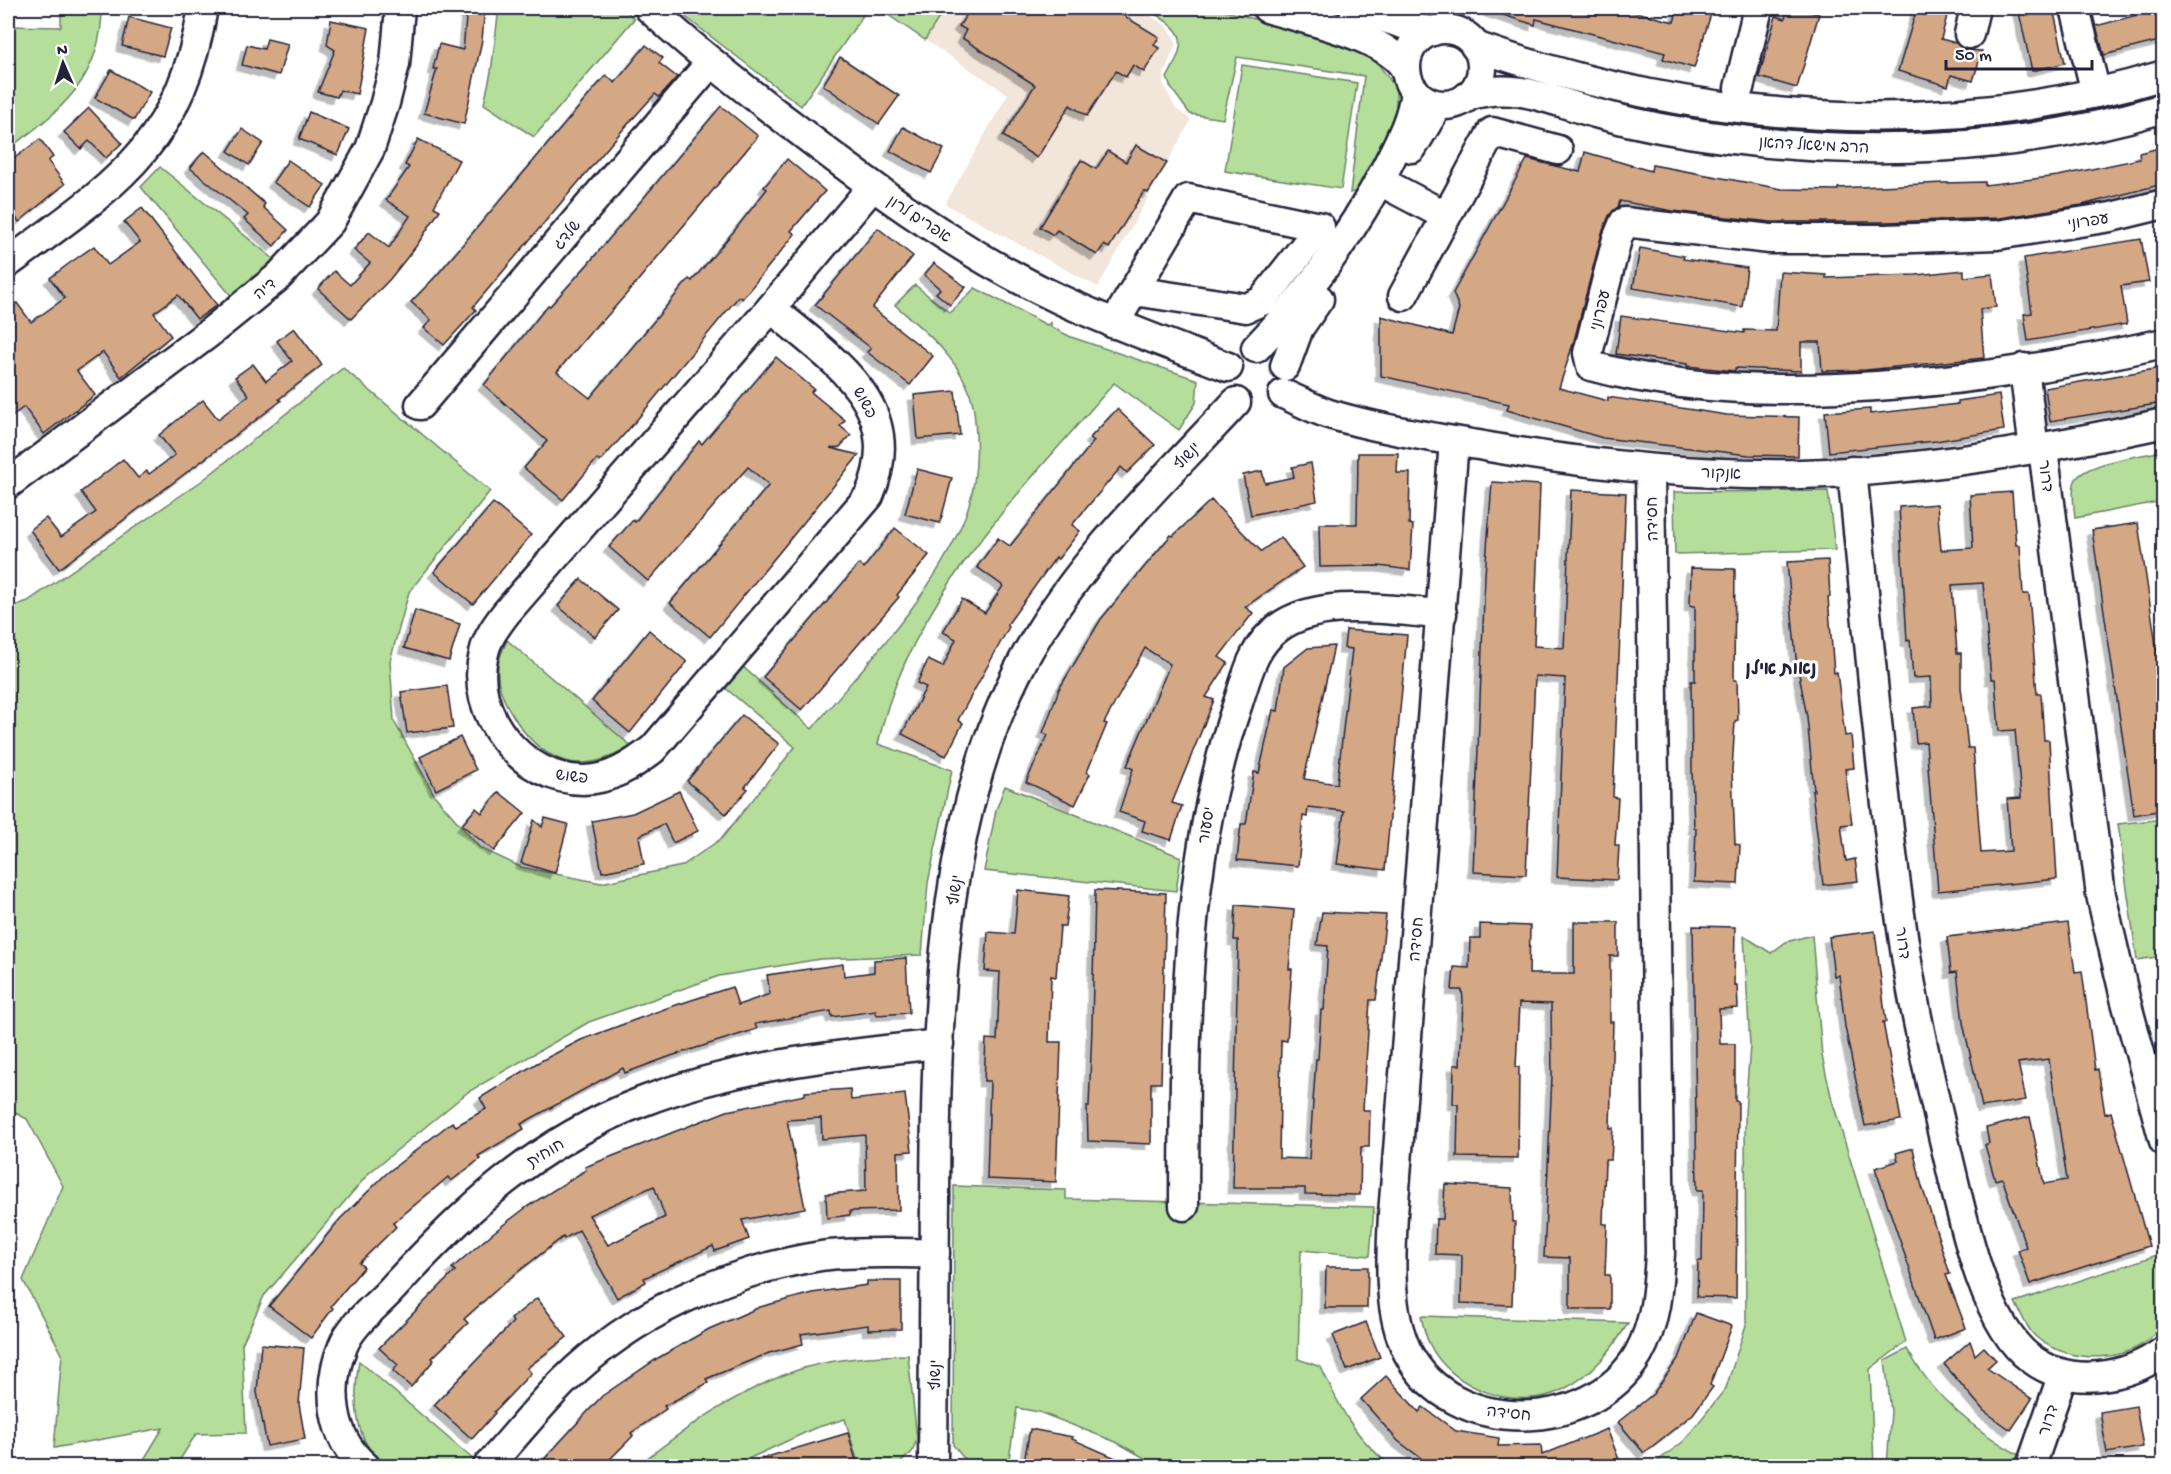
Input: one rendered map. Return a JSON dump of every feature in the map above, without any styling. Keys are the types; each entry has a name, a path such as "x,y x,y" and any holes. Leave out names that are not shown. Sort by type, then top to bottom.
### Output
{"street":[{"path":"8,263 90,202 144,152 164,125 180,93 192,58 203,8"},
{"name":"דיה","path":"8,484 235,312 278,277 330,222 370,149 385,104 395,64 400,8"},
{"name":"אפרים לרון","path":"649,8 711,62 872,186 955,242 1057,298 1114,324 1228,367"},
{"path":"1267,8 1374,41 1398,57 1420,89 1454,104 1468,96 1478,83 1482,73 1482,62 1475,46 1459,32 1415,28 1354,8"},
{"path":"1739,88 1758,8"},
{"path":"2075,8 2096,93"},
{"path":"1284,380 1273,352 1256,348 1239,353 1228,367 1226,386 1236,402 1244,406 1261,409 1270,406 1284,380 1299,328 1367,234 1419,135 1420,89 1407,58 1412,46 1433,31"},
{"name":"הרב מישאל דהאן","path":"1475,46 1539,68 1659,96 1728,107 1809,115 1893,116 1964,112 2096,93 2163,75"},
{"name":"שלדג","path":"420,405 711,62"},
{"path":"1256,348 1332,259 1353,227 1402,135 1420,89"},
{"name":"הרב מישאל דהאן","path":"1468,96 1488,89 1523,92 1642,124 1724,138 1807,146 1893,148 1967,144 2049,134 2123,120 2163,108"},
{"path":"1403,296 1492,132 1558,150"},
{"name":"פשוש","path":"771,308 850,376 865,393 880,436 880,458 869,496 653,749 639,760 604,777 583,780 550,774 529,762 512,746 492,719 481,687 480,671 484,651 492,633 506,613 771,308 872,186"},
{"path":"1393,188 1446,216"},
{"path":"1114,324 1188,199 1320,227 1262,301 1246,308 1134,291"},
{"name":"עפרוני","path":"2163,204 2111,217 1997,235 1897,239 1770,239 1624,222 1617,238 1588,353 1591,366 1613,372 1678,382 1805,388 1908,382 2024,368 2163,343"},
{"name":"דרור","path":"2024,368 2038,450 2101,895 2163,1141"},
{"name":"אנקור","path":"1284,380 1329,414 1454,441 1540,456 1650,470 1800,474 1852,471 2038,450 2163,423"},
{"name":"ינשוף","path":"933,1467 934,1253 939,1044 953,885 976,782 1006,697 1044,626 1125,520 1236,402"},
{"name":"חסידה","path":"1454,441 1391,1256 1395,1310 1408,1353 1419,1370 1438,1388 1457,1401 1481,1410 1532,1416 1559,1412 1607,1389 1624,1373 1638,1354 1657,1307 1660,1253 1650,470"},
{"name":"דרור","path":"1852,471 1900,916 1908,966 1962,1214 1992,1307 2010,1335 2030,1358 2063,1374 2097,1377 2131,1371 2163,1351"},
{"name":"יסעור","path":"1184,1206 1185,1064 1189,976 1202,841 1220,755 1254,656 1266,638 1279,627 1299,617 1322,611 1351,608 1442,614"},
{"name":"חוחית","path":"365,1467 343,1442 336,1417 333,1393 335,1370 343,1343 447,1228 523,1165 600,1121 641,1102 736,1072 800,1060 939,1044"},
{"path":"488,1467 564,1381 626,1330 665,1307 728,1281 783,1264 823,1256 934,1253"},
{"name":"דרור","path":"2031,1467 2063,1374"}],"shaded area":[{"path":"945,8 1138,8 1164,24 1172,34 1176,43 1164,74 1163,83 1175,108 1191,120 1098,287 945,204 1008,94 925,40"}],"green space":[{"path":"61,8 102,8 95,54 75,90 61,106 8,149 8,26 61,27"},
{"path":"499,8 624,8 634,19 534,137 484,104 491,72"},
{"path":"674,8 868,8 801,106"},
{"path":"878,8 945,8 925,40"},
{"path":"1146,8 1216,8 1352,47 1376,61 1396,88 1396,118 1363,189 1350,193 1364,76 1237,57 1223,119 1190,114 1171,88 1167,78 1179,53 1179,36 1169,23"},
{"path":"1242,65 1357,83 1341,189 1225,171"},
{"path":"160,167 275,260 233,298 141,187"},
{"path":"915,285 950,313 975,288 1047,325 1051,322 1051,327 1071,337 1198,380 1196,403 1179,430 1114,383 973,550 942,595 915,642 893,692 878,744 952,770 928,883 922,955 820,959 719,976 589,1022 468,1092 369,1173 264,1296 242,1344 246,1433 196,1434 176,1466 140,1466 163,1428 54,1448 62,1354 23,1280 63,1186 27,1119 8,1109 8,608 28,601 203,480 343,368 490,491 409,592 390,661 394,721 435,796 480,848 521,867 601,883 682,866 722,838 795,747 723,686 740,664 812,729 914,605 948,552 962,524 970,503 976,469 973,404 967,386 953,362 926,332 895,305"},
{"path":"2163,451 2163,501 2075,518 2073,489 2080,475 2101,465"},
{"path":"1828,491 1835,550 1675,554 1674,492"},
{"path":"507,640 631,746 613,756 579,763 549,754 536,744 523,731 501,691 498,666"},
{"path":"1005,786 1181,857 1176,891 984,871 996,810"},
{"path":"2163,819 2163,956 2137,960 2118,824"},
{"path":"1812,935 1822,1056 1832,1100 1906,1342 1870,1369 1874,1466 1651,1466 1684,1441 1726,1388 1746,1325 1745,1113 1750,1046 1744,936 1771,953 1786,942"},
{"path":"954,1186 1066,1190 1066,1199 1374,1207 1370,1256 1301,1250 1298,1359 1321,1367 1349,1421 1367,1444 1391,1466 1159,1466 1116,1442 1039,1412 1017,1408 1008,1466 970,1466 953,1445"},
{"path":"2163,1253 2165,1299 2162,1322 2152,1336 2139,1347 2122,1353 2085,1356 2067,1353 2050,1346 2033,1334 2015,1302"},
{"path":"1421,1316 1628,1323 1608,1352 1584,1376 1564,1389 1546,1396 1527,1399 1488,1393 1470,1385 1453,1373 1439,1359 1429,1343"},
{"path":"1907,1349 1943,1398 1988,1436 2022,1457 2018,1466 1887,1466 1891,1411 1885,1361"},
{"path":"908,1355 917,1439 912,1452 897,1466 859,1466 845,1419 815,1428 733,1466 637,1466 676,1436 739,1396 784,1375 832,1361"},
{"path":"359,1361 475,1461 465,1466 405,1467 390,1465 378,1457 368,1447 358,1420 356,1389"}],"building":[{"path":"467,8 485,8 482,40 464,124 424,113 437,69 433,69 439,44 463,50"},
{"path":"971,8 1111,8 1159,37 1154,45 1159,48 1144,72 1133,65 1126,77 1116,71 1087,116 1070,105 1037,158 1003,136 1035,85 962,38 966,30 959,26"},
{"path":"1490,8 1620,8 1674,22 1678,8 1705,8 1703,12 1711,14 1694,68 1663,59 1665,53 1536,19 1535,25 1490,11"},
{"path":"1794,8 1819,14 1797,88 1759,77 1776,16 1785,19 1787,11 1792,12"},
{"path":"1917,8 1949,8 1941,39 1956,43 1965,50 1982,51 1973,81 1951,75 1948,86 1898,71"},
{"path":"2018,8 2053,8 2065,63 2032,71"},
{"path":"2163,8 2163,40 2104,55 2096,26"},
{"path":"129,17 171,28 163,56 122,46"},
{"path":"331,20 369,28 357,94 340,90 337,97 318,92 335,50 327,45"},
{"path":"267,39 288,44 279,75 242,65 247,45 264,49"},
{"path":"646,45 663,58 659,63 677,77 659,97 655,94 620,133 473,307 476,310 444,345 424,328 431,320 411,302 437,275 606,75 615,83"},
{"path":"840,57 899,96 879,124 823,85"},
{"path":"111,70 150,92 134,120 95,98"},
{"path":"721,106 758,136 636,283 557,372 590,398 689,279 692,281 734,231 767,189 764,187 787,159 825,191 791,231 795,234 742,299 739,296 635,422 600,462 597,459 563,500 524,468 547,441 484,385 548,305 550,306 588,264"},
{"path":"89,108 122,143 106,158 89,141 81,149 64,132"},
{"path":"309,112 349,129 338,155 299,139"},
{"path":"903,127 944,149 931,173 890,151"},
{"path":"242,129 263,143 249,165 228,151"},
{"path":"40,139 53,157 48,161 65,184 19,222 8,206 8,163"},
{"path":"418,139 459,160 434,207 440,210 417,245 390,279 351,319 318,289 334,271 350,285 370,263 354,250 369,232 389,248 410,216 386,200 409,167 405,165"},
{"path":"1136,145 1167,163 1148,193 1144,191 1109,248 1104,245 1097,255 1057,230 1053,235 1040,227 1081,160 1096,169 1108,151 1126,162"},
{"path":"2163,147 2163,184 2082,205 2000,218 1886,222 1771,222 1673,211 1620,201 1618,207 1609,216 1602,233 1574,341 1559,388 1608,401 1608,397 1727,415 1799,417 1798,456 1749,455 1603,438 1507,410 1509,404 1381,376 1381,316 1452,335 1459,308 1453,293 1527,159 1580,172 1585,152 1651,171 1652,165 1782,189 1838,190 1838,188 1944,183 1985,182 1985,185 2058,176 2140,159 2139,153"},
{"path":"204,151 265,204 263,207 288,230 274,246 244,219 248,215 190,168"},
{"path":"288,160 325,185 310,207 273,182"},
{"path":"142,208 217,305 197,319 178,295 154,313 171,336 121,377 103,352 77,371 95,395 44,434 24,407 8,419 8,310 17,303 31,322 65,298 50,278 67,265 94,246 108,265 140,242 124,222"},
{"path":"878,228 913,256 872,308 933,356 910,385 867,352 871,348 815,305"},
{"path":"2141,239 2149,282 2121,286 2127,324 2028,341 2024,314 2032,313 2024,258"},
{"path":"1640,248 1684,256 1683,259 1747,268 1742,307 1633,288"},
{"path":"934,263 966,287 950,305 936,293 940,289 924,275"},
{"path":"1964,270 1964,277 1992,274 1996,307 1980,309 1984,358 1866,370 1822,371 1820,342 1801,342 1801,371 1735,368 1735,371 1687,366 1687,364 1616,354 1621,316 1744,333 1744,330 1776,331 1780,272 1826,275 1826,278 1916,275"},
{"path":"294,328 322,365 279,399 281,401 59,569 30,530 46,518 61,537 96,512 81,492 123,459 138,478 147,471 149,474 175,455 159,435 203,400 218,419 249,395 235,377 253,364 266,381 292,361 277,341"},
{"path":"776,357 814,389 811,392 845,420 840,426 851,435 840,447 830,448 859,455 710,637 670,603 769,485 748,467 648,581 609,547 633,520 635,522 699,441 702,444"},
{"path":"2161,368 2163,403 2050,421 2045,388"},
{"path":"955,391 960,435 918,439 914,395"},
{"path":"1999,395 2004,430 1936,441 1829,452 1825,412 1870,409 1870,414 1958,404 1958,401"},
{"path":"1117,409 1155,445 1127,473 1121,467 1072,525 1080,531 1058,559 1056,557 1007,625 1009,627 958,720 963,723 946,756 902,734 926,687 917,683 928,660 943,667 956,639 943,632 962,599 985,613 1003,586 977,567 998,538 1010,546 1094,441 1090,438"},
{"path":"1358,453 1398,453 1397,473 1410,473 1409,524 1413,525 1410,570 1379,566 1320,567 1319,524 1357,524"},
{"path":"1311,463 1317,501 1251,515 1243,475 1262,471 1265,483 1294,477 1292,467"},
{"path":"917,469 952,478 940,523 905,514"},
{"path":"1492,482 1540,485 1534,646 1564,648 1571,490 1626,493 1613,797 1618,798 1615,845 1619,846 1617,880 1557,877 1565,678 1535,676 1526,875 1473,872 1485,575"},
{"path":"2012,492 2016,545 2020,545 2023,594 2029,594 2037,694 2041,694 2044,740 2049,740 2057,879 1938,891 1926,742 1916,743 1913,708 1932,706 1931,677 1913,678 1910,640 1907,641 1899,507 1937,504 1941,550 1973,548 1970,495","holes":["1983,583 1991,679 1995,679 1999,731 2015,730 2021,798 2007,799 2011,851 1981,853 1973,748 1968,748 1961,687 1961,653 1957,653 1952,585"]},
{"path":"1211,500 1261,551 1281,537 1303,567 1245,607 1253,613 1219,657 1228,663 1206,697 1214,700 1172,803 1182,806 1171,840 1142,831 1145,821 1119,812 1133,769 1127,766 1170,664 1145,648 1104,723 1107,724 1087,772 1090,774 1075,805 1026,782 1048,735 1043,733 1059,689 1101,619 1171,535 1173,536"},
{"path":"493,503 531,535 473,604 434,572"},
{"path":"2138,523 2163,692 2163,810 2134,815 2092,530"},
{"path":"895,528 929,555 897,595 899,597 802,710 763,677 859,564 864,568"},
{"path":"1828,560 1830,597 1828,597 1834,673 1837,672 1845,736 1851,735 1854,768 1845,769 1852,824 1841,825 1846,861 1855,859 1858,881 1823,885 1812,791 1814,791 1807,717 1796,658 1787,562"},
{"path":"1691,568 1735,569 1734,680 1737,680 1738,720 1735,721 1732,770 1735,844 1740,845 1738,884 1694,882 1696,828 1694,828 1692,771 1691,681 1695,681 1695,606 1690,606"},
{"path":"581,579 618,610 595,637 558,606"},
{"path":"415,610 460,624 449,661 404,648"},
{"path":"649,630 687,662 630,733 592,701"},
{"path":"1346,630 1407,635 1385,870 1337,864 1344,811 1308,807 1307,817 1303,816 1298,866 1237,860 1241,824 1246,824 1254,772 1259,773 1273,710 1278,711 1284,667 1308,648 1334,646 1304,779 1337,784 1352,649 1344,648"},
{"path":"447,686 453,728 407,733 401,692"},
{"path":"742,715 779,744 745,787 748,789 726,814 687,781"},
{"path":"460,737 476,770 436,790 420,757"},
{"path":"679,791 698,831 673,843 664,824 639,836 644,864 602,872 592,821 633,813"},
{"path":"499,792 525,813 494,851 462,825 476,808 482,813"},
{"path":"545,818 568,824 555,873 521,863 534,820 542,827"},
{"path":"1018,890 1069,896 1065,926 1060,926 1056,977 1051,976 1049,1042 1061,1042 1056,1182 987,1179 990,1081 984,1081 986,1039 997,1040 1000,972 985,971 988,932 1014,934"},
{"path":"1095,890 1166,893 1161,1083 1151,1083 1151,1144 1088,1141 1087,1106 1089,1107"},
{"path":"1236,905 1294,910 1289,969 1292,969 1287,1041 1281,1040 1279,1158 1309,1159 1316,1059 1318,1059 1321,1010 1324,1010 1328,946 1317,945 1322,912 1386,915 1376,1000 1370,1000 1363,1110 1370,1110 1369,1147 1361,1147 1360,1195 1305,1194 1305,1188 1233,1188 1238,940 1234,940"},
{"path":"1574,922 1618,922 1618,956 1610,956 1610,1022 1613,1022 1610,1128 1613,1128 1611,1160 1605,1160 1603,1224 1607,1224 1605,1275 1610,1275 1610,1309 1570,1309 1570,1258 1544,1257 1552,1075 1551,1004 1519,1003 1516,1067 1519,1067 1518,1158 1457,1157 1458,1104 1453,1104 1454,1065 1460,1065 1463,1001 1462,990 1452,990 1454,967 1469,968 1470,938 1480,938 1480,924 1530,926 1529,974 1574,974"},
{"path":"2068,923 2075,972 2082,971 2095,1070 2098,1069 2105,1114 2111,1112 2149,1246 2030,1284 2018,1250 2026,1247 2002,1178 1995,1180 1985,1145 1989,1143 1986,1128 2030,1117 2044,1184 2067,1180 2049,1059 2018,1063 2026,1100 1982,1107 1963,1023 1957,972 1951,973 1947,937"},
{"path":"1693,926 1735,927 1734,985 1737,985 1738,1008 1719,1009 1720,1044 1735,1044 1735,1101 1738,1101 1736,1298 1697,1297 1698,1261 1702,1261 1703,1190 1697,1190"},
{"path":"1875,931 1886,1022 1883,1022 1901,1120 1865,1126 1845,1027 1839,975 1834,976 1829,937"},
{"path":"906,958 909,1013 876,1015 876,1011 832,1017 831,1011 755,1024 757,1029 625,1073 623,1068 521,1124 524,1129 478,1156 480,1159 451,1181 448,1177 393,1223 396,1227 359,1263 364,1267 331,1306 333,1308 311,1338 269,1306 340,1219 387,1173 452,1122 456,1126 486,1109 480,1098 537,1063 581,1040 732,987 738,1005 770,994 767,975 843,964 844,976 874,972 874,960"},
{"path":"850,1089 851,1100 905,1094 912,1151 898,1152 899,1210 850,1211 850,1215 827,1218 826,1194 866,1191 865,1135 822,1139 821,1118 787,1120 805,1208 742,1220 749,1239 715,1251 713,1246 644,1278 646,1282 617,1298 579,1230 564,1239 563,1237 505,1282 464,1319 468,1323 432,1358 434,1360 411,1387 393,1371 398,1365 379,1348 455,1271 452,1268 528,1206 586,1170 585,1167 727,1111 805,1095 805,1092","holes":["654,1186 665,1217 608,1245 589,1215"]},
{"path":"1913,1148 1921,1183 1950,1274 1946,1275 1966,1328 1934,1340 1875,1168 1898,1161 1896,1153"},
{"path":"1445,1184 1512,1188 1513,1222 1515,1222 1512,1305 1461,1303 1462,1255 1435,1254 1436,1219 1443,1219"},
{"path":"1326,1267 1368,1267 1367,1308 1325,1308"},
{"path":"867,1281 901,1281 901,1329 868,1330 868,1325 801,1334 803,1344 769,1353 706,1379 708,1383 664,1406 666,1409 631,1433 633,1436 602,1467 537,1467 602,1396 658,1358 709,1329 760,1307 812,1293 867,1285"},
{"path":"537,1298 567,1337 527,1368 531,1373 472,1439 434,1405 513,1322 511,1319"},
{"path":"1696,1313 1732,1326 1710,1385 1713,1387 1693,1414 1644,1453 1618,1422 1653,1394 1680,1356"},
{"path":"1366,1322 1380,1357 1347,1370 1333,1335"},
{"path":"1970,1341 1975,1355 1984,1347 1996,1360 1987,1368 2032,1399 2011,1430 1984,1411 1944,1364"},
{"path":"261,1344 304,1348 299,1404 305,1439 267,1446 257,1392"},
{"path":"1386,1376 1419,1412 1423,1407 1456,1431 1499,1438 1498,1446 1541,1445 1542,1455 1607,1429 1622,1467 1433,1467 1398,1441 1361,1399"},
{"path":"2136,1406 2143,1447 2107,1453 2100,1412"},
{"path":"1030,1429 1073,1437 1072,1439 1136,1467 1023,1467"},
{"path":"848,1433 858,1467 750,1467 750,1462"}],"district":[{"name":"נאות אילן","path":"1781,668"}]}
